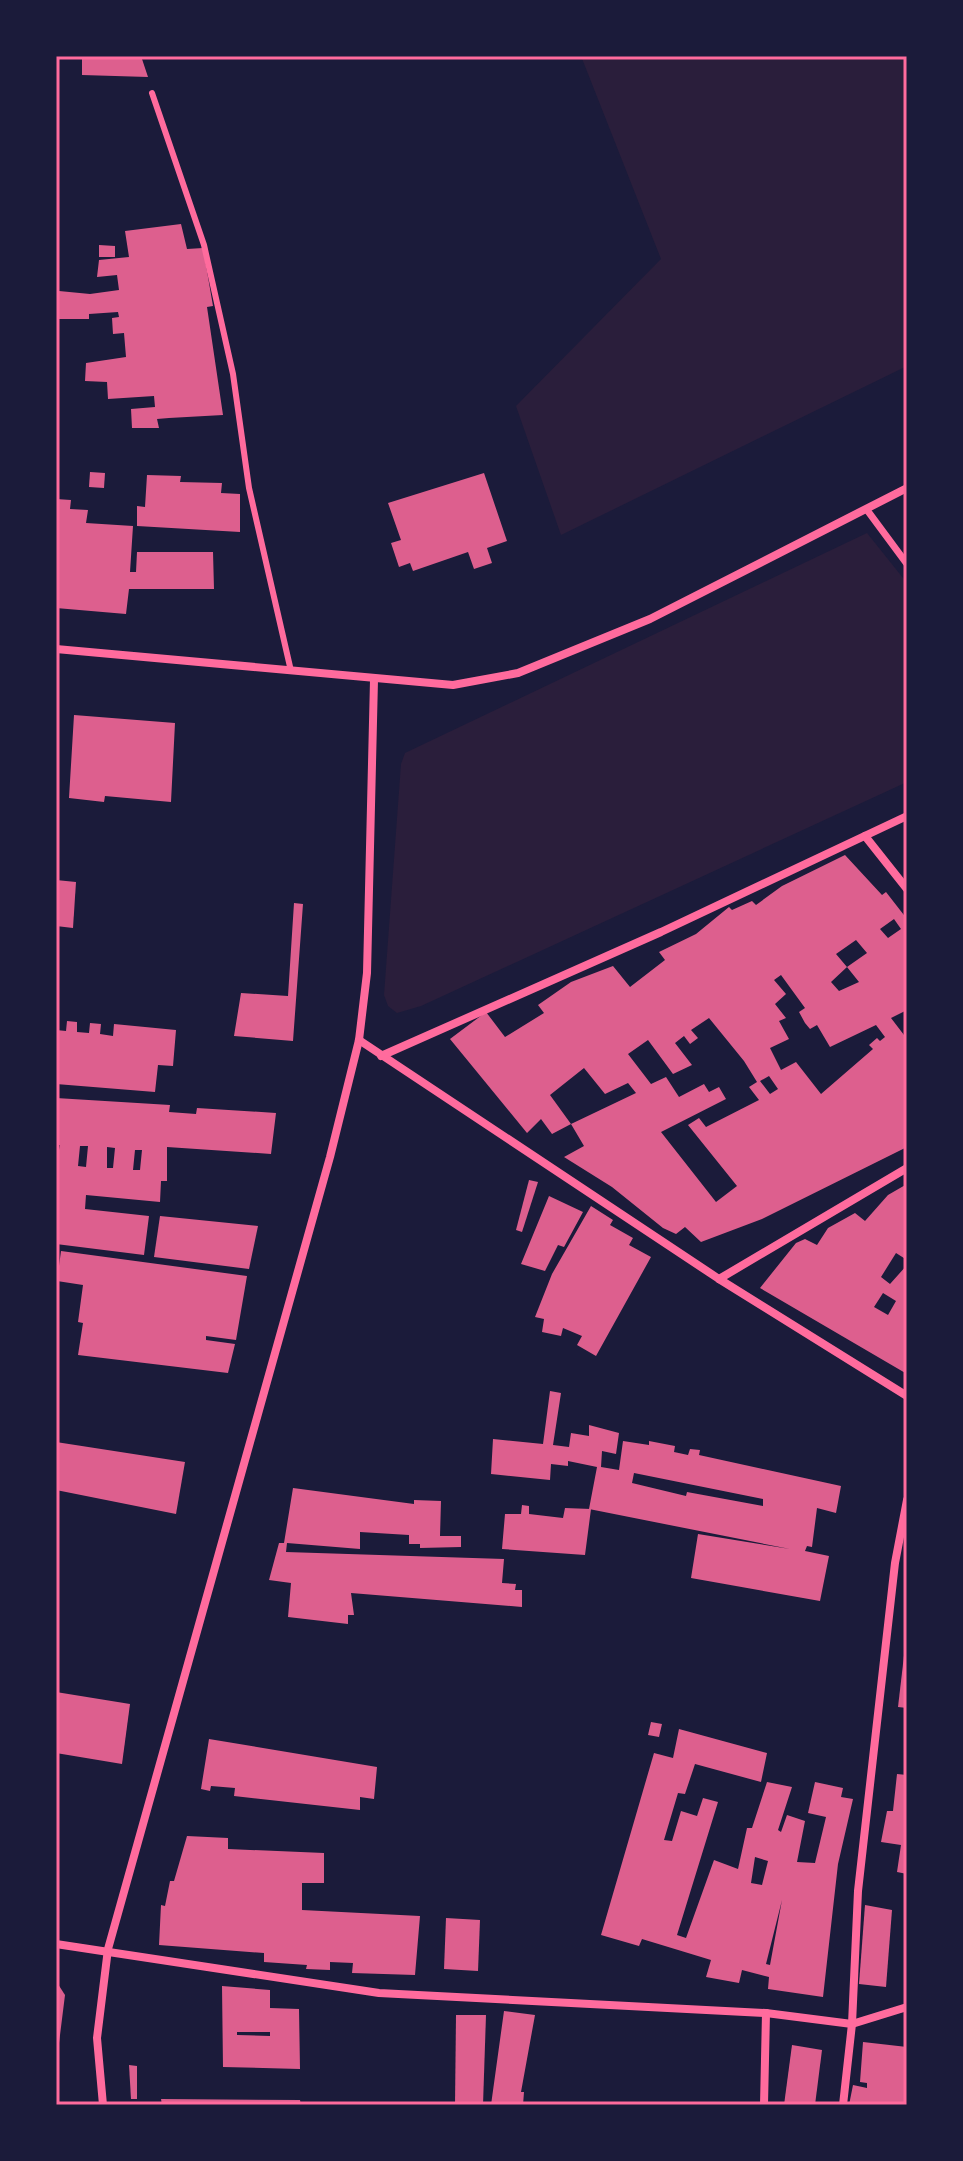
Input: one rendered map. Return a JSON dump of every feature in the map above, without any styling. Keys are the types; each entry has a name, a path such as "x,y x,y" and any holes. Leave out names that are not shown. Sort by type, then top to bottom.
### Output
{"street":[{"path":"56,649 453,685 518,673 650,619 907,488"},
{"path":"867,510 907,564"},
{"path":"103,2105 97,2038 108,1949 330,1157 359,1040 367,973 374,680"},
{"path":"381,1056 661,932 907,816"},
{"path":"865,836 907,889"},
{"path":"359,1040 719,1279 907,1396"},
{"path":"719,1279 907,1168"},
{"path":"843,2105 852,2024 858,1891 895,1563 907,1500"},
{"path":"56,1944 108,1949 379,1993 766,2013 852,2024 907,2007"},
{"path":"764,2105 766,2013"}],"lane":[{"path":"152,93 204,245 233,374 249,488 291,671"}],"shaded area":[{"path":"581,56 907,56 907,366 561,535 516,406 661,259"},
{"path":"867,533 907,583 907,782 421,1006 397,1013 388,1006 384,995 401,764 405,753"}],"building":[{"path":"82,56 141,56 148,77 82,75"},
{"path":"181,224 187,249 203,248 213,306 207,307 223,415 157,419 159,428 132,428 131,409 155,407 154,396 108,399 107,382 85,381 86,363 126,357 124,333 113,334 112,318 119,317 118,312 89,314 89,319 59,319 59,291 90,294 119,290 117,275 97,277 99,260 129,257 125,231"},
{"path":"99,245 115,246 115,257 99,257"},
{"path":"90,472 105,473 104,488 89,487"},
{"path":"484,473 507,541 487,548 492,563 474,569 468,552 413,571 410,563 399,567 391,543 401,540 388,503"},
{"path":"147,475 181,476 180,482 222,483 221,493 240,494 240,532 137,526 137,506 145,507"},
{"path":"56,499 71,500 70,509 88,510 86,523 133,526 130,572 136,572 137,552 213,552 214,589 129,589 126,614 56,608"},
{"path":"74,715 175,723 171,802 105,796 104,802 69,798"},
{"path":"845,855 882,895 886,892 907,919 907,1010 891,1018 904,1035 907,1033 907,1147 762,1219 701,1242 685,1227 676,1234 663,1228 612,1187 564,1157 584,1146 571,1124 552,1134 541,1119 527,1133 450,1039 486,1012 505,1037 544,1013 538,1005 571,982 613,966 630,987 665,960 659,952 696,934 729,907 732,910 752,901 756,905 782,886","holes":["894,919 901,929 888,938 880,929","856,940 867,953 847,967 836,954","847,967 859,982 839,991 831,982","781,975 805,1008 799,1012 805,1023 810,1029 817,1025 830,1047 876,1025 885,1037 880,1041 877,1038 869,1045 873,1049 821,1094 796,1062 781,1070 770,1048 789,1039 779,1021 786,1018 775,1004 786,994 774,980","709,1018 757,1082 749,1087 759,1100 706,1127 699,1118 688,1125 737,1186 716,1202 661,1132 726,1099 719,1087 709,1092 704,1084 679,1097 666,1077 651,1084 628,1054 648,1040 673,1074 692,1065 675,1043 684,1036 690,1044 698,1038 691,1030","584,1068 605,1094 628,1083 636,1093 571,1124 550,1095","769,1076 778,1089 770,1094 760,1081"]},
{"path":"56,880 76,882 73,928 56,926"},
{"path":"294,903 303,904 293,1041 234,1036 241,993 288,996"},
{"path":"67,1021 77,1022 77,1032 89,1033 90,1023 101,1024 100,1034 113,1036 114,1024 176,1030 173,1066 158,1065 155,1092 56,1084 56,1030 66,1031"},
{"path":"56,1098 170,1105 169,1112 196,1114 197,1108 276,1113 271,1154 167,1147 167,1181 161,1181 160,1202 86,1195 85,1209 149,1216 144,1255 56,1244 56,1165 60,1145 56,1145","holes":["80,1146 88,1146 86,1167 78,1166","107,1147 115,1148 113,1168 107,1168","135,1150 142,1150 140,1170 133,1170"]},
{"path":"529,1180 538,1182 522,1232 516,1230"},
{"path":"907,1184 907,1260 896,1253 881,1277 890,1284 907,1265 907,1374 760,1288 796,1243 805,1239 817,1245 828,1228 855,1213 865,1221 888,1195","holes":["883,1293 896,1301 888,1315 874,1307"]},
{"path":"549,1196 583,1212 564,1247 558,1245 545,1271 521,1264"},
{"path":"591,1206 613,1220 610,1225 633,1238 629,1245 651,1257 596,1356 577,1345 582,1336 563,1328 561,1336 542,1332 544,1319 535,1317 552,1274"},
{"path":"160,1216 258,1226 249,1269 154,1257"},
{"path":"61,1251 247,1276 236,1340 206,1336 206,1340 235,1344 228,1373 78,1355 83,1323 78,1322 83,1285 57,1281"},
{"path":"550,1391 561,1393 553,1445 569,1447 571,1433 589,1436 589,1425 619,1433 616,1454 602,1451 601,1467 619,1470 623,1441 649,1445 649,1441 675,1446 674,1452 688,1455 690,1449 700,1450 699,1455 841,1486 836,1513 817,1508 812,1547 807,1546 805,1551 829,1556 820,1601 691,1578 698,1534 790,1549 589,1509 597,1467 568,1461 568,1466 551,1464 550,1480 491,1474 493,1439 543,1444","holes":["634,1473 763,1499 763,1506 687,1492 686,1496 632,1483"]},
{"path":"56,1442 185,1462 176,1514 56,1490"},
{"path":"293,1488 414,1504 414,1500 441,1501 440,1536 461,1536 461,1547 420,1548 420,1544 409,1544 409,1535 360,1532 360,1549 287,1543 286,1552 504,1559 502,1583 516,1584 515,1590 522,1590 522,1607 351,1593 354,1615 348,1615 348,1624 288,1617 291,1583 269,1580 279,1543 284,1543"},
{"path":"522,1505 529,1506 529,1514 563,1518 565,1508 591,1509 585,1555 502,1549 505,1514 521,1514"},
{"path":"907,1647 907,1708 898,1707"},
{"path":"56,1692 130,1704 122,1764 56,1753"},
{"path":"651,1722 662,1724 659,1737 648,1735"},
{"path":"679,1729 767,1753 761,1782 695,1764 685,1794 678,1793 664,1840 672,1841 681,1811 697,1816 703,1798 718,1802 677,1935 686,1938 714,1860 738,1869 747,1828 752,1828 767,1782 792,1787 778,1830 781,1832 787,1815 805,1821 797,1862 815,1863 826,1817 808,1813 815,1782 843,1788 841,1797 853,1799 838,1864 823,1997 768,1989 769,1977 742,1970 739,1983 706,1977 711,1960 642,1939 639,1946 601,1935 654,1753 673,1758","holes":["755,1857 768,1861 762,1885 751,1883","782,1900 770,1965 766,1964"]},
{"path":"209,1739 377,1767 374,1799 360,1797 360,1810 234,1796 235,1788 211,1786 210,1791 201,1789"},
{"path":"897,1774 907,1775 907,1874 897,1872 901,1845 881,1842 887,1811 893,1811"},
{"path":"187,1836 228,1838 228,1849 324,1853 324,1883 302,1883 302,1910 420,1916 415,1975 352,1973 353,1963 330,1962 330,1970 306,1969 307,1965 264,1962 264,1953 159,1945 161,1905 165,1906 170,1881 174,1881"},
{"path":"865,1905 892,1910 886,1987 859,1984"},
{"path":"446,1918 480,1920 478,1971 444,1969"},
{"path":"56,1981 65,1995 58,2051 56,2051"},
{"path":"222,1986 270,1990 270,2008 299,2009 300,2069 223,2067","holes":["237,2032 270,2032 270,2036 237,2035"]},
{"path":"504,2011 535,2015 521,2092 524,2092 523,2105 491,2105"},
{"path":"456,2015 486,2015 483,2105 455,2105"},
{"path":"863,2042 907,2047 907,2105 849,2105 853,2085 867,2088 867,2083 860,2082"},
{"path":"792,2045 822,2050 815,2105 784,2105"},
{"path":"129,2065 137,2066 137,2099 131,2099"},
{"path":"161,2099 300,2100 301,2105 162,2105"}]}
